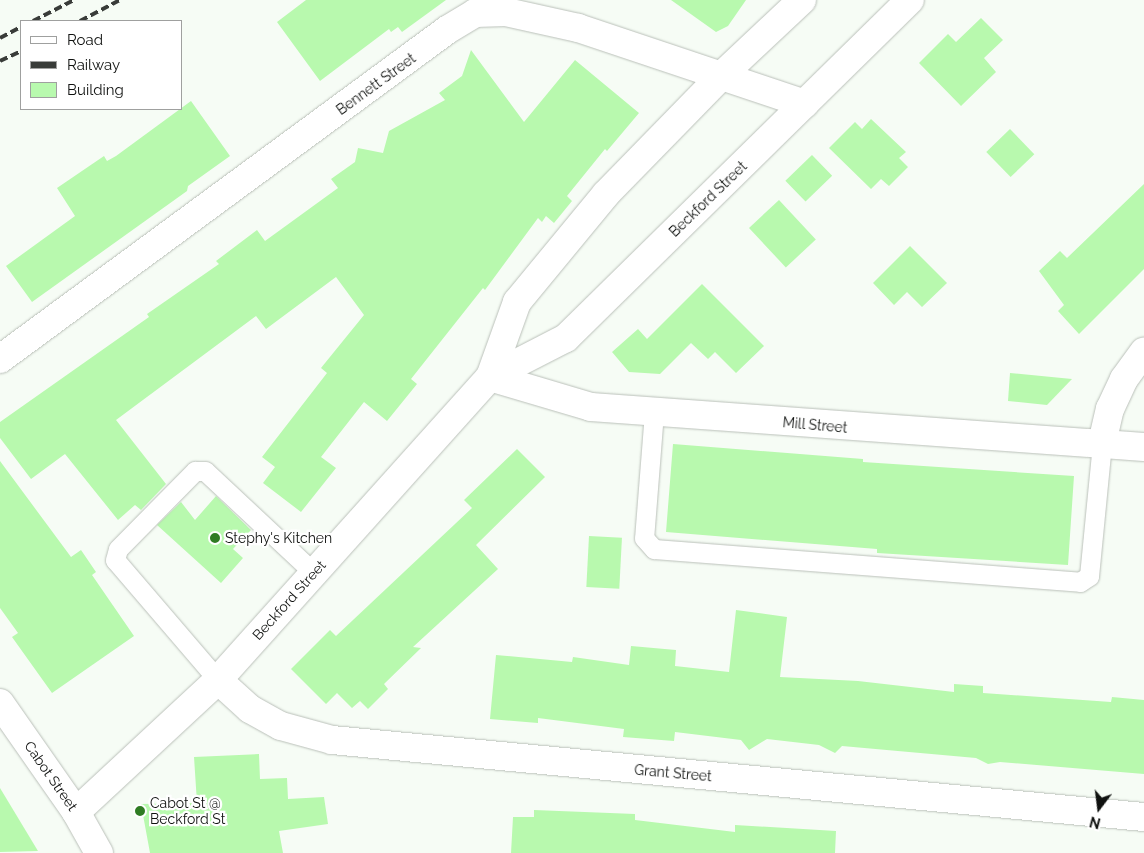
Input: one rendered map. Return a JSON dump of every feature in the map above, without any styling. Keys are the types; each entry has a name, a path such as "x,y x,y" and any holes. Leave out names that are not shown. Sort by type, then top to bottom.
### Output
{"main road":[{"name":"Beckford Street","path":"490,377 517,302 606,194 721,76 802,0"},
{"name":"Beckford Street","path":"76,812 218,680 490,377 566,338 910,0"},
{"name":"Bennett Street","path":"0,359 447,30 475,13 506,12 553,22 805,104"},
{"path":"1102,443 1110,409 1120,387 1144,351"},
{"name":"Mill Street","path":"490,377 591,407 1144,447"},
{"name":"Grant Street","path":"218,680 250,709 281,726 332,740 1144,817"},
{"name":"Cabot Street","path":"0,702 76,812 99,853"}],"lane":[{"path":"654,412 644,538 654,549 1080,582 1089,576 1102,443"},
{"path":"218,680 115,560 118,549 195,471 205,470 314,573"}],"building":[{"path":"306,0 446,0 402,32 398,27 391,32 389,29 320,81 277,22"},
{"path":"671,0 746,0 728,26 716,32"},
{"path":"981,18 1003,40 984,58 996,72 961,106 919,63 948,34 956,42"},
{"path":"471,50 524,122 575,60 639,113 607,151 605,149 567,196 572,201 554,223 546,216 542,222 538,218 485,290 483,288 411,379 417,384 387,421 364,402 321,457 336,468 301,512 263,483 275,467 262,457 327,373 321,368 364,315 336,277 266,329 256,316 116,420 166,484 141,510 135,505 118,520 65,454 31,479 0,438 0,422 149,317 147,314 219,264 216,261 257,230 265,241 338,188 331,179 355,162 358,148 383,153 389,131 445,100 439,93 462,76"},
{"path":"191,101 230,156 188,186 187,191 32,302 6,266 75,216 57,188 104,156 107,161 116,156 179,110 182,110 182,108"},
{"path":"871,119 906,152 899,158 908,167 889,186 881,179 871,189 829,148 855,122 862,129"},
{"path":"1010,129 1034,154 1011,177 986,152"},
{"path":"812,155 832,176 806,202 785,181"},
{"path":"1144,184 1144,269 1079,334 1058,311 1064,305 1039,271 1060,251 1067,258"},
{"path":"779,200 816,239 786,267 749,228"},
{"path":"910,246 947,283 922,307 907,292 894,305 873,283"},
{"path":"702,284 764,346 736,373 715,352 708,359 691,343 660,374 629,372 612,352 638,329 647,339"},
{"path":"1010,373 1072,379 1047,405 1008,401"},
{"path":"673,444 863,459 863,462 1074,476 1068,565 877,553 877,549 666,532"},
{"path":"517,449 545,477 476,545 498,569 413,647 421,648 384,684 388,689 368,709 360,701 352,708 337,693 326,704 291,669 330,630 336,636 472,508 464,500"},
{"path":"0,461 71,557 81,550 96,572 92,575 134,636 52,693 12,637 18,633 0,608"},
{"path":"216,496 251,530 233,549 243,558 221,583 157,525 181,502 195,520"},
{"path":"589,536 622,538 619,589 586,587"},
{"path":"736,610 787,617 780,677 858,681 954,692 954,684 983,686 983,693 1111,702 1112,697 1144,700 1144,774 1000,762 988,764 976,758 842,746 835,753 819,745 767,739 749,750 741,740 675,732 674,741 623,737 624,729 538,718 538,723 490,719 496,655 572,662 573,657 629,665 631,646 676,650 675,666 729,672"},
{"path":"259,754 260,779 287,778 288,799 324,797 328,824 279,831 283,853 150,853 141,804 197,803 194,757"},
{"path":"0,788 38,851 0,852"},
{"path":"534,810 635,814 635,820 735,832 735,825 836,831 835,853 511,853 513,817 534,817"}],"railway":[{"path":"35,20 74,0"},
{"path":"82,20 120,0"},
{"path":"0,38 20,28"},
{"path":"0,61 20,51"}],"place":[{"name":"Stephy's Kitchen","path":"215,538"},
{"name":"Cabot St @ Beckford St","path":"140,811"}]}
